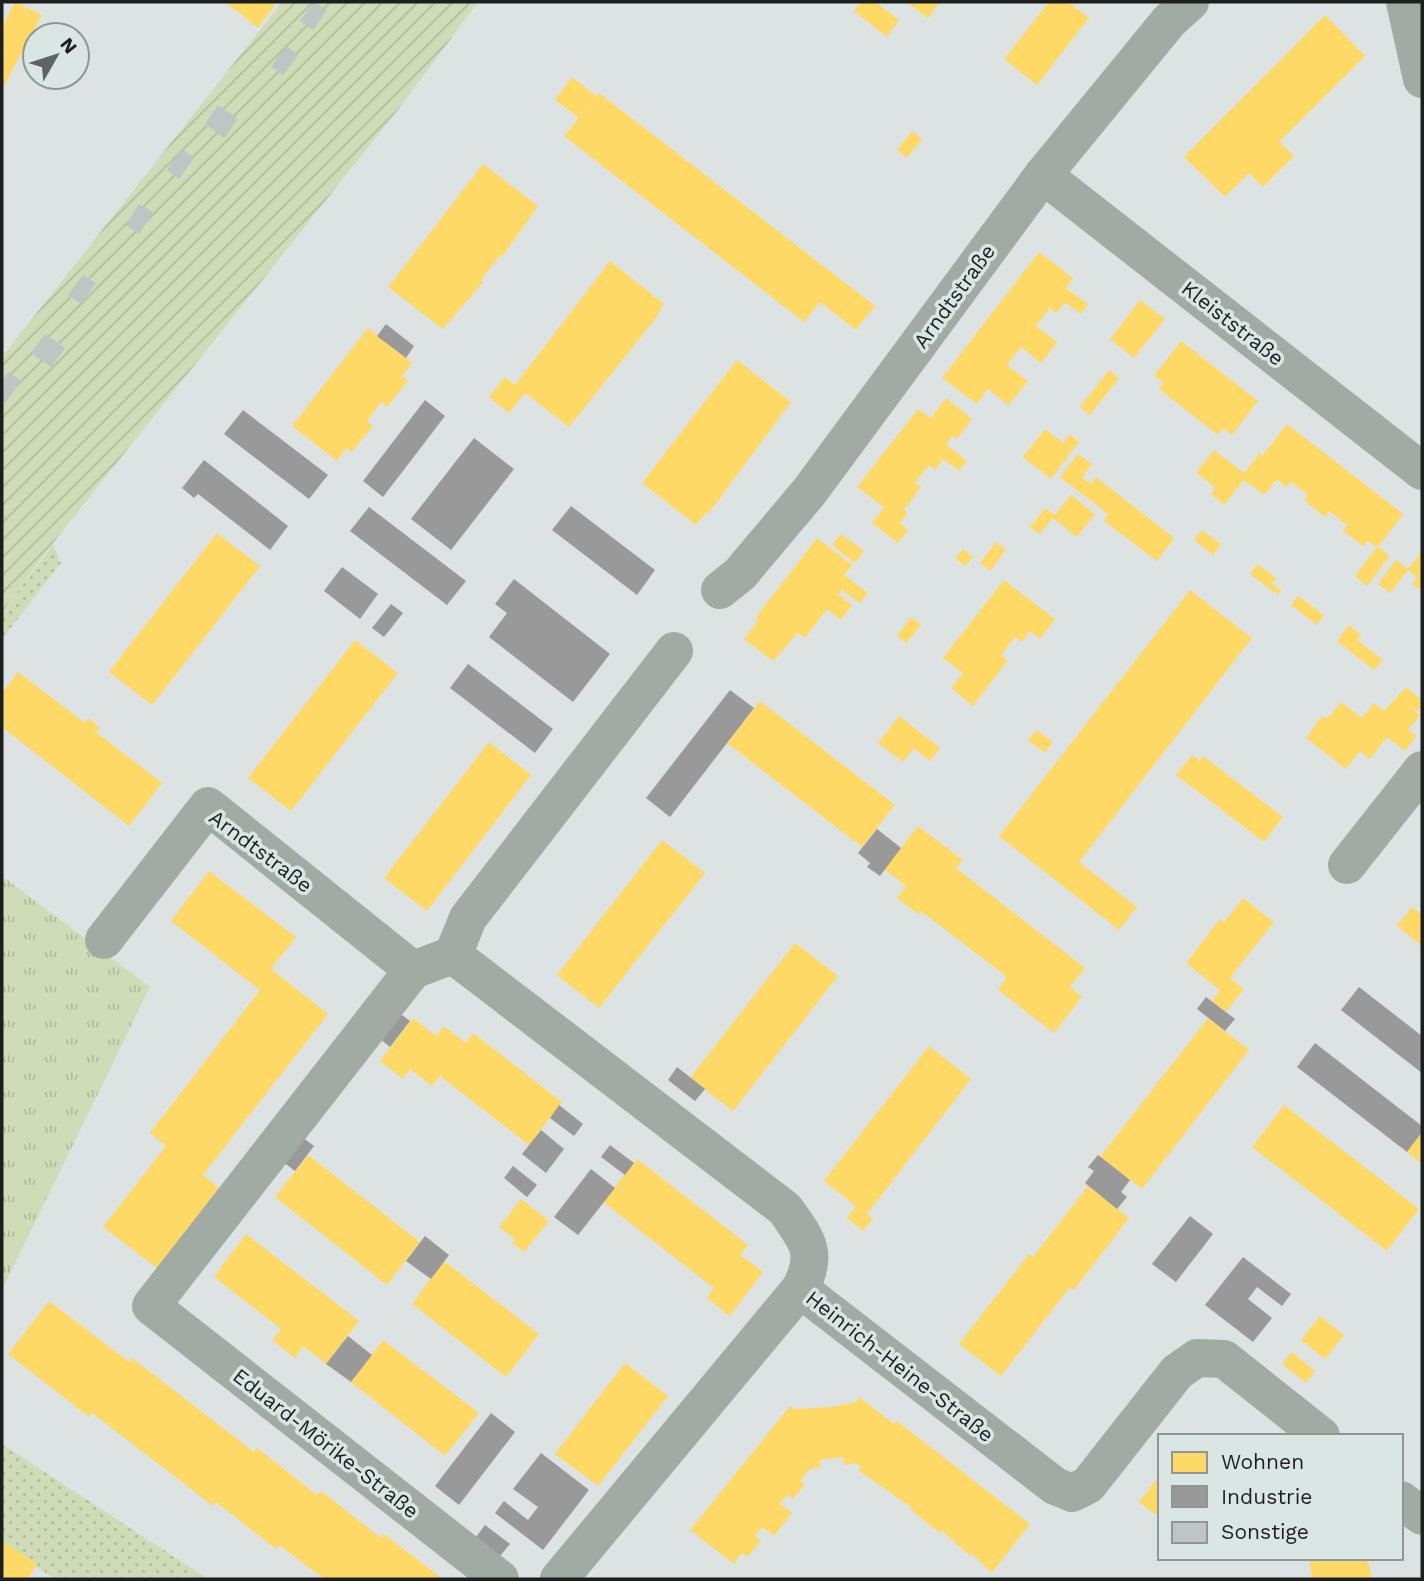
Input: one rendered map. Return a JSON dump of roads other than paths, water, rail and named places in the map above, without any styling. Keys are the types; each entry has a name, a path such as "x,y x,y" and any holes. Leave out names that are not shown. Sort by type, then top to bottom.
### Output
{"street":[{"path":"1405,2 1422,79"},
{"name":"Arndtstraße","path":"720,590 740,574 809,492 1168,8"},
{"name":"Kleiststraße","path":"1043,176 1422,471"},
{"path":"413,970 453,955 468,918 674,651"},
{"path":"1347,865 1422,770"},
{"name":"Arndtstraße","path":"104,940 208,806 413,970"},
{"name":"Heinrich-Heine-Straße","path":"453,955 785,1209 805,1238 811,1268 800,1289 1055,1486 1072,1493 1088,1485 1177,1371 1197,1358 1224,1359 1318,1434"},
{"name":"Eduard-Mörike-Straße","path":"413,970 151,1306 500,1579"},
{"path":"559,1579 800,1289"},
{"path":"1403,1502 1422,1516"}]}
